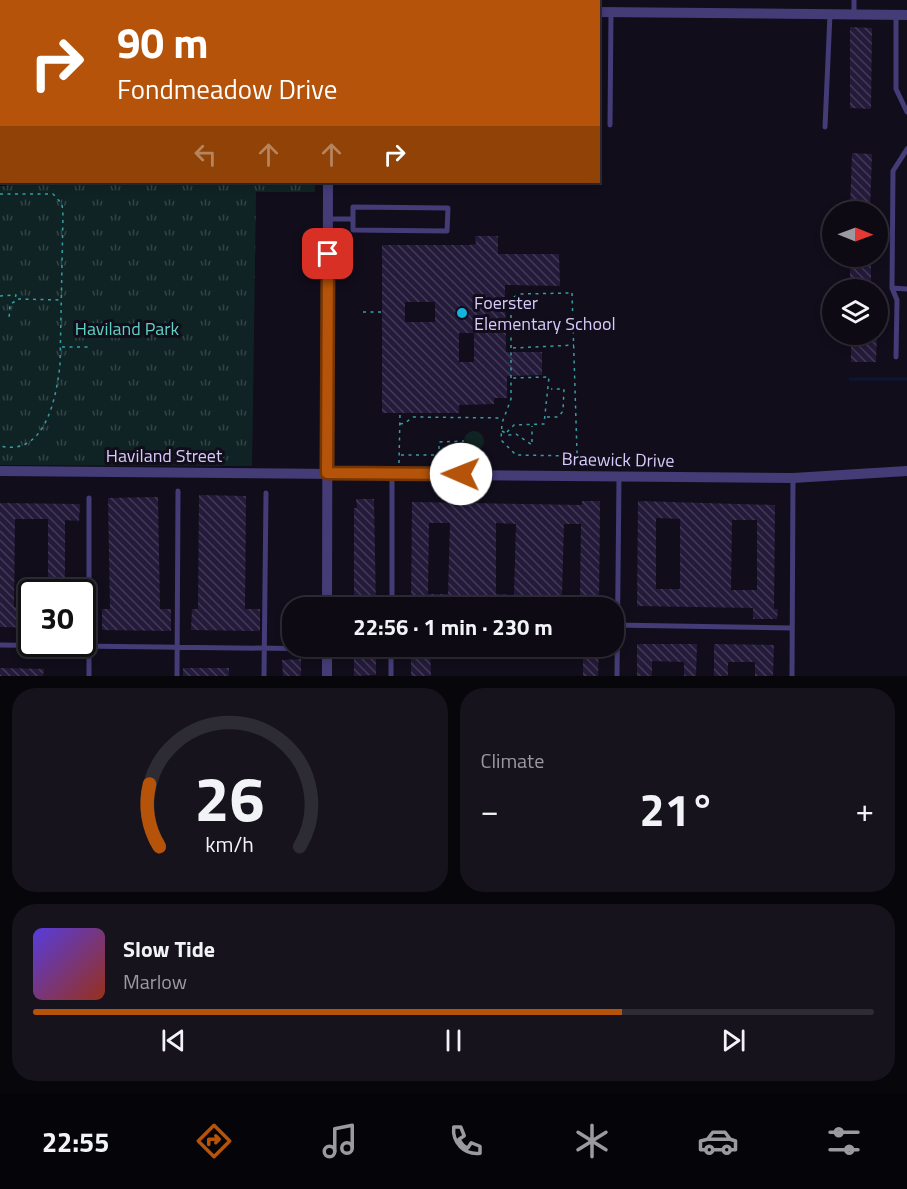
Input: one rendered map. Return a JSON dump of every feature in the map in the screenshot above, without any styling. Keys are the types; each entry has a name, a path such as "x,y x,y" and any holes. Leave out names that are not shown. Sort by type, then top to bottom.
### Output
{"street":[{"path":"600,12 901,15"},
{"path":"327,597 328,183"},
{"name":"Haviland Street","path":"0,471 327,473"},
{"name":"Braewick Drive","path":"327,473 793,478 907,471"},
{"path":"327,657 327,676"}],"lane":[{"path":"854,0 854,13"},
{"path":"610,125 611,12"},
{"path":"825,127 830,13"},
{"path":"901,15 896,29 896,89 907,112"},
{"path":"896,357 897,300 892,288 892,171 907,149"},
{"path":"353,207 448,208 447,231 353,230 353,219 353,207"},
{"path":"328,219 353,219"},
{"path":"892,288 907,289"},
{"path":"392,597 396,473"},
{"path":"616,597 619,477"},
{"path":"792,676 793,478"},
{"path":"177,676 178,491"},
{"path":"264,676 266,493"},
{"path":"88,579 89,498"},
{"path":"624,626 792,628"},
{"path":"0,645 18,645"},
{"path":"96,646 282,648"},
{"path":"88,657 89,676"},
{"path":"391,676 392,657"},
{"path":"616,657 617,676"}],"path":[{"path":"0,194 53,194 62,204 61,347 58,385 41,431 27,446 16,448 0,446"},
{"path":"572,293 577,453 575,456 516,455 502,443 501,430 511,399 512,348 511,299 519,294 572,293"},
{"path":"0,297 9,294 16,295 17,298"},
{"path":"9,319 9,303 17,298 61,300"},
{"path":"363,312 382,312"},
{"path":"512,348 575,345"},
{"path":"61,347 92,348"},
{"path":"507,432 514,425 544,424 550,389 549,377 512,378"},
{"path":"546,418 552,415 558,417 563,411 564,389 550,389"},
{"path":"396,473 400,455 400,413"},
{"path":"400,423 405,423 413,417 504,418"},
{"path":"501,430 516,434 532,445 532,424"},
{"path":"438,473 439,442 465,441"},
{"path":"400,455 439,455"}],"green space":[{"name":"Haviland Park","path":"7,183 315,183 315,192 256,192 252,466 0,465 0,186 7,186"},
{"path":"474,431 481,434 484,441 481,448 474,451 467,448 464,441 467,434"}],"building":[{"path":"850,27 872,28 871,109 850,108"},
{"path":"852,153 872,154 870,201 850,201"},
{"path":"475,236 498,236 498,254 559,254 560,286 505,285 506,352 542,352 542,375 507,376 507,398 494,398 494,404 459,405 459,413 382,413 382,245 476,244","holes":["405,302 435,302 435,322 405,322","459,333 474,333 474,362 459,362"]},
{"path":"850,267 871,267 871,279 850,279"},
{"path":"851,345 877,345 876,362 851,362"},
{"path":"199,495 246,496 245,609 260,609 260,631 191,630 192,609 198,609"},
{"path":"158,497 160,609 171,609 171,631 102,630 102,609 110,609 108,498"},
{"path":"356,499 374,499 376,597 354,597 354,508 357,508"},
{"path":"582,501 600,501 599,597 411,597 412,502 582,505","holes":["429,523 450,523 448,594 428,594","496,523 516,524 514,595 496,594","564,524 581,524 580,595 562,595"]},
{"path":"638,501 775,505 774,609 778,609 777,619 753,619 753,608 637,606","holes":["656,518 680,519 680,589 656,589","732,520 757,520 757,590 731,590"]},
{"path":"0,503 80,504 79,521 65,520 65,579 48,579 48,519 15,519 14,607 18,607 18,628 0,627"},
{"path":"637,644 697,644 696,676 684,676 684,662 652,661 652,676 637,676"},
{"path":"714,644 774,645 773,676 755,676 755,662 728,662 728,676 714,676"},
{"path":"354,657 376,657 376,675 354,676"},
{"path":"411,657 430,657 431,676 411,676"},
{"path":"583,657 599,657 598,676 583,676"},
{"path":"301,659 301,676 283,676 282,660"},
{"path":"0,668 44,669 43,676 0,676"},
{"path":"183,668 229,668 229,676 183,676"}],"waterway":[{"path":"850,379 907,379"}],"place":[{"name":"Foerster Elementary School","path":"462,313"}],"route":[{"path":"328,254 327,473 461,474"}]}
